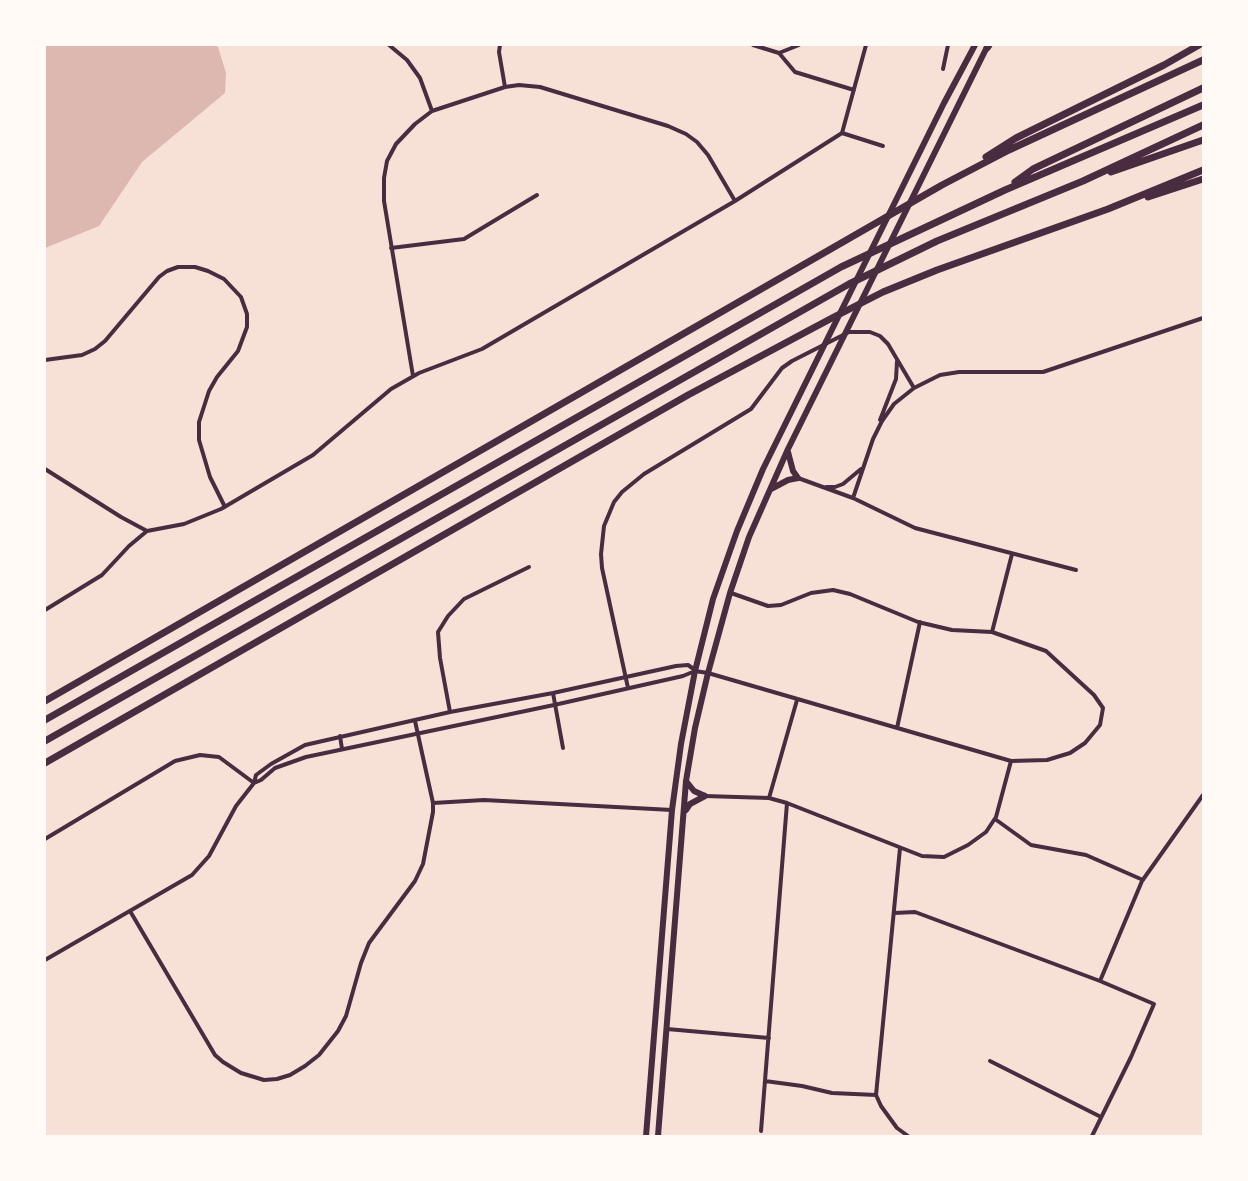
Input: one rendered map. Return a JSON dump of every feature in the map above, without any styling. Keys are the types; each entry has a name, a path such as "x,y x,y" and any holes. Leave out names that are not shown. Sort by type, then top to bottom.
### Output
{"highway":[{"path":"646,1136 672,810 681,744 695,671 713,599 737,531 763,469 974,45"},
{"path":"942,185 1016,138 1164,65 1199,45"},
{"path":"658,1136 686,781 695,728 730,593 749,537 788,449 988,46"},
{"path":"45,701 942,185 1009,150 1203,60"},
{"path":"1005,190 1033,170 1203,88"},
{"path":"45,720 793,293 887,244 1005,190 1203,105"},
{"path":"45,741 849,284 937,241 1083,181 1203,125"},
{"path":"1083,181 1203,140"},
{"path":"45,763 688,395 792,338 909,281 1108,209 1203,170"},
{"path":"1108,209 1121,207 1203,179"},
{"path":"771,489 788,480 798,478 793,471 788,449"},
{"path":"686,781 693,791 705,796"},
{"path":"684,813 690,804 705,796"}],"street":[{"path":"389,45 407,60 420,78 432,111"},
{"path":"500,45 505,87"},
{"path":"753,45 779,53 795,72 854,90"},
{"path":"779,53 799,45"},
{"path":"45,610 102,575 129,546 147,531 184,524 225,507 313,455 391,389 413,377 482,349 735,201 842,133 866,45"},
{"path":"943,69 948,45"},
{"path":"413,377 384,201 384,178 387,161 396,144 406,132 432,111 505,87 540,87 668,126 686,134 697,142 708,155 735,201"},
{"path":"842,133 883,146"},
{"path":"391,248 464,239 537,195"},
{"path":"45,360 82,355 95,349 105,341 159,277 167,271 177,267 195,267 224,279 241,297 247,314 247,327 238,351 209,391 199,422 199,440 210,477 225,507"},
{"path":"873,439 894,404 914,388 940,375 959,372 1043,372 1203,318"},
{"path":"628,688 601,554 604,526 614,502 622,492 644,474 751,409 782,368 849,332 870,332 880,336 895,355 914,388"},
{"path":"853,498 896,380 898,367 895,355"},
{"path":"823,487 843,484 864,466"},
{"path":"45,469 147,531"},
{"path":"798,478 853,498 915,528 1076,570"},
{"path":"992,632 1012,554"},
{"path":"450,712 440,658 438,632 448,616 464,599 529,567"},
{"path":"45,960 192,875 209,855 236,806 254,783 288,762 342,749 554,705 683,676 695,671 1011,761 1047,760 1070,753 1085,742 1100,726 1103,708 1094,695 1046,651 992,632 952,630 920,622 850,594 833,590 811,593 781,605 768,606 730,593"},
{"path":"897,728 920,622"},
{"path":"254,783 256,776 286,755 305,745 340,736 626,676 688,665 695,671"},
{"path":"553,693 563,748"},
{"path":"769,798 797,700"},
{"path":"130,911 215,1054 223,1062 241,1074 264,1080 290,1075 305,1066 319,1055 338,1031 346,1016 369,943 415,881 423,864 433,803 415,721"},
{"path":"340,736 342,749"},
{"path":"45,839 175,761 200,755 219,757 254,783"},
{"path":"705,796 769,798 922,856 944,857 968,845 986,832 995,819 1011,761"},
{"path":"1100,981 1143,880 1203,795"},
{"path":"433,803 484,800 672,810"},
{"path":"761,1131 787,803"},
{"path":"995,819 1031,845 1086,855 1143,880"},
{"path":"900,848 876,1095 897,1128 908,1136"},
{"path":"894,913 915,912 1100,981 1154,1004 1092,1136"},
{"path":"666,1029 769,1038"},
{"path":"990,1061 1101,1117"},
{"path":"765,1081 832,1093 876,1095"}],"shaded area":[{"path":"45,45 214,45 218,47 226,73 225,93 142,162 99,226 45,248"}]}
